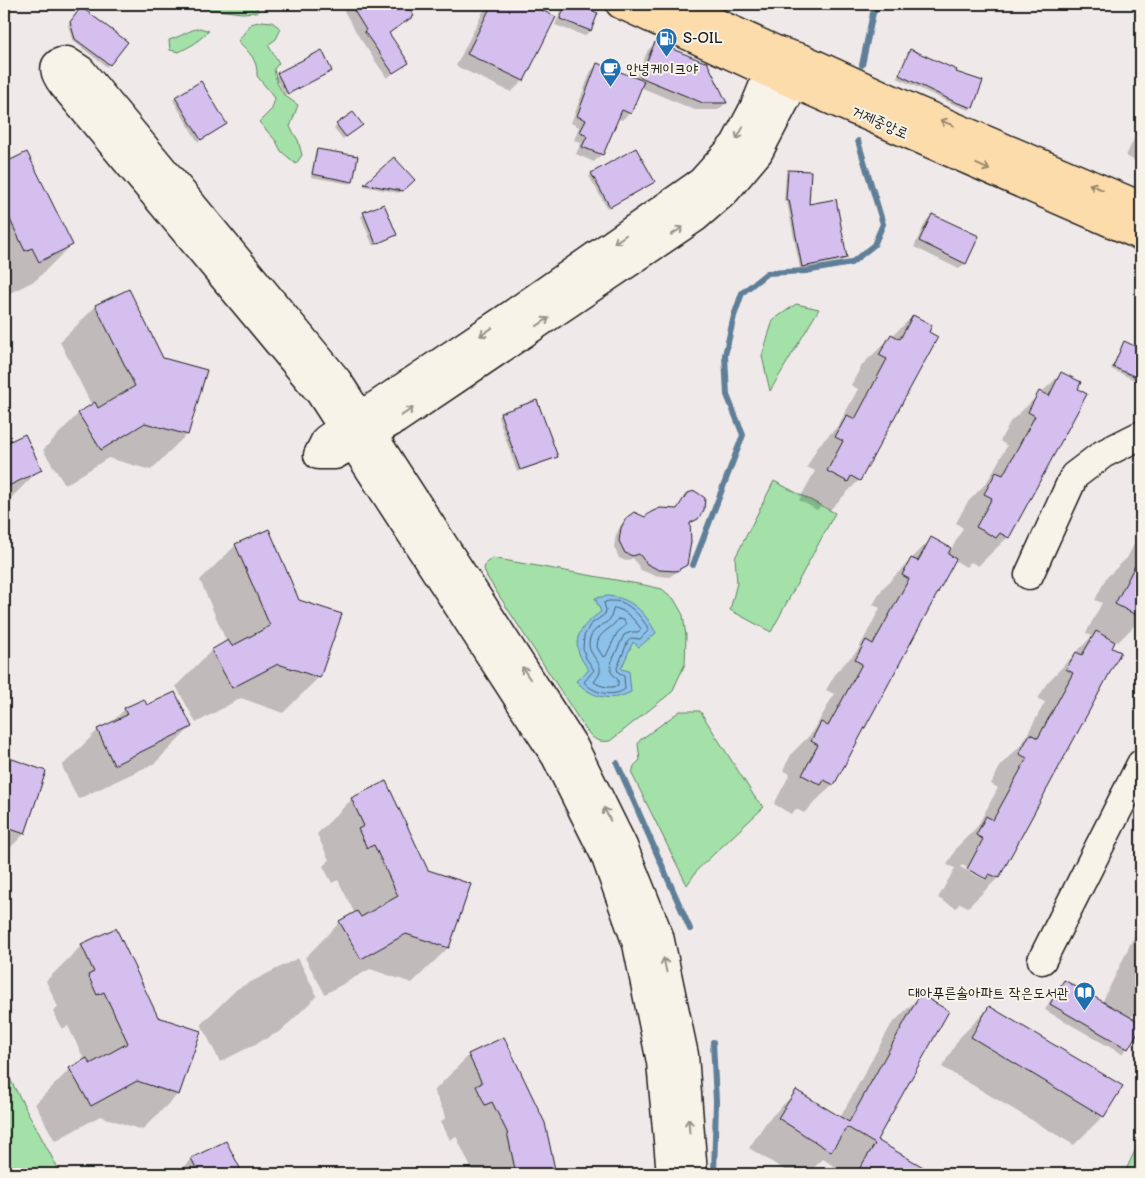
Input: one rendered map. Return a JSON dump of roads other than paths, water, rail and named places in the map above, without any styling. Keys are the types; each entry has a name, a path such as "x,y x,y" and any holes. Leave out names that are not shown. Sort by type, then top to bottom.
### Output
{"main road":[{"name":"거제중앙로","path":"620,4 699,41 773,62 804,59 929,116 1141,206"},
{"name":"거제중앙로","path":"675,4 773,62 794,84 1141,236"}],"street":[{"path":"699,41 710,51 729,60 740,68 752,84 754,94 765,113"},
{"path":"357,431 508,317 701,182 734,144 794,84 804,59"},
{"path":"670,1174 661,1062 636,944 605,855 556,757 357,431 337,380 81,70 67,61 58,64 55,74 63,85 320,393 357,431 573,745 623,846 659,936 684,1055 693,1174"},
{"path":"765,113 773,62"},
{"path":"765,113 805,100 837,103"},
{"path":"1029,575 1074,476 1103,454 1141,435"},
{"path":"1042,960 1141,764"}],"water":[{"path":"617,597 637,607 656,633 639,647 633,642 621,669 629,671 631,692 608,698 588,691 576,681 589,670 579,652 578,637 586,624 601,612 595,598"}],"waterway":[{"path":"862,65 873,13 879,4"},
{"path":"693,565 743,435 727,395 725,355 734,316 742,293 767,273 806,271 851,263 874,245 883,224 858,141"},
{"path":"617,763 690,929"},
{"path":"713,1042 716,1101 714,1174"}],"place":[{"name":"S-OIL","path":"667,57"},
{"name":"안녕케이크야","path":"610,88"},
{"name":"대아푸른솔아파트 작은도서관","path":"1085,1012"}]}
